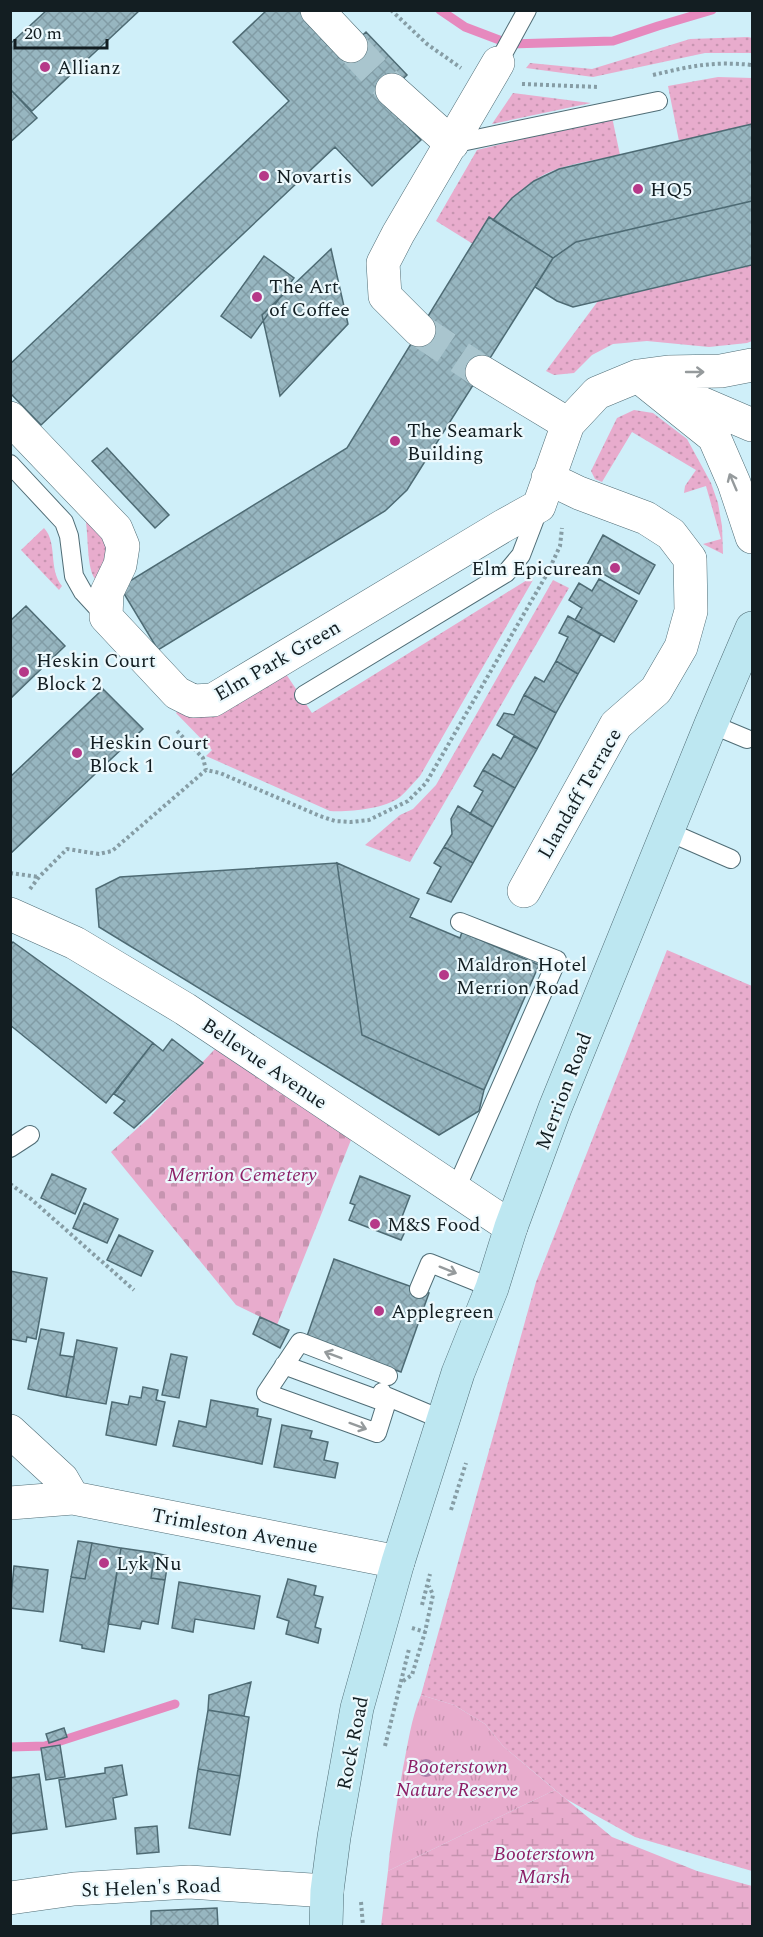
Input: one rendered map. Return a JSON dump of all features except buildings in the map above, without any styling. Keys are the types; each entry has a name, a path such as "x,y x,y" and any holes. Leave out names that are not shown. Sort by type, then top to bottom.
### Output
{"main road":[{"name":"Merrion Road","path":"398,1562 458,1373 492,1288 511,1227 593,1011 753,628"},
{"name":"Rock Road","path":"326,1926 327,1891 334,1837 357,1708 398,1562"}],"street":[{"path":"317,10 351,46"},
{"path":"419,330 385,296 383,263 494,70"},
{"path":"392,90 452,144"},
{"path":"550,503 568,424 597,393 638,376 668,372 721,371 753,365"},
{"path":"482,372 568,424"},
{"path":"638,376 753,425"},
{"path":"638,376 714,437 734,483 753,537"},
{"path":"10,418 116,529 123,546 120,565 107,592 106,617"},
{"name":"Llandaff Terrace","path":"524,891 616,725 656,690 681,647 691,611 690,559 671,534 646,518 579,493 550,503"},
{"name":"Elm Park Green","path":"106,617 177,693 193,701 213,700 503,526 550,503"},
{"name":"Bellevue Avenue","path":"12,915 75,943 166,997 511,1227"},
{"path":"10,1431 62,1479 73,1498"},
{"name":"Trimleston Avenue","path":"10,1503 73,1498 398,1562"},
{"name":"St Helen's Road","path":"10,1898 74,1889 189,1882 327,1891"}],"lane":[{"path":"494,70 525,14"},
{"path":"452,144 658,101"},
{"path":"10,464 64,522 69,536 74,576 83,592 106,617"},
{"path":"304,695 506,573 521,555 550,503"},
{"path":"711,724 751,743"},
{"path":"669,832 731,859"},
{"path":"455,1191 557,960 460,922"},
{"path":"10,1148 30,1135"},
{"path":"419,1289 430,1263 492,1288"},
{"path":"300,1342 389,1372 385,1396 377,1433 266,1393 300,1342"},
{"path":"284,1365 379,1400 385,1396"},
{"path":"385,1396 443,1420"}],"path":[{"path":"391,10 427,44 467,72 494,70 510,84 598,87"},
{"path":"642,77 693,65 722,62 753,65"},
{"path":"206,770 220,773 335,821 369,820 408,801 426,783 547,574 560,546 550,503"},
{"path":"175,729 203,758 206,770"},
{"path":"12,915 39,877 67,849 99,854 112,851 206,770"},
{"path":"10,873 39,877"},
{"path":"10,1184 31,1199 134,1290"},
{"path":"385,1749 402,1682 412,1675 425,1632 433,1595 429,1585"},
{"path":"419,1630 425,1632"},
{"path":"362,1892 363,1926"}],"green space":[{"path":"752,38 752,53 705,53 593,77 526,68 530,63 592,69 690,39"},
{"path":"718,77 752,78 752,124 679,141 668,86"},
{"path":"513,93 591,103 492,124"},
{"path":"612,117 620,155 583,162 546,173 511,199 473,244 436,221 477,150"},
{"path":"752,265 752,341 709,347 647,341 613,344 592,355 574,373 554,375 546,371 598,301"},
{"path":"634,410 653,413 687,439 711,483 718,503 723,554 703,544 721,539 706,486 684,493 685,486 696,470 632,432 602,482 595,479 591,471 617,418"},
{"path":"85,517 106,546 96,580 89,560"},
{"path":"44,528 51,541 55,572 62,586 59,590 21,550"},
{"path":"532,577 533,580 420,776 400,797 393,801 376,807 330,811 206,756 212,750 176,713 180,709 286,674 312,713"},
{"path":"553,580 569,588 410,862 365,845 400,815 413,809 436,785"},
{"path":"667,950 752,986 752,1871 635,1837 566,1799 503,1746 485,1724 454,1705 421,1695 536,1282"},
{"name":"Merrion Cemetery","path":"215,1049 351,1140 277,1325 236,1305 111,1152 150,1117"},
{"name":"Booterstown Nature Reserve","path":"421,1695 454,1705 485,1724 503,1746 555,1790 388,1871 403,1768 412,1722"},
{"name":"Booterstown Marsh","path":"555,1790 612,1837 697,1871 752,1886 752,1926 381,1926 388,1871"}],"waterway":[{"path":"440,10 465,27 510,44 613,41 712,10"},
{"path":"10,1747 45,1746 175,1704"}],"tunnel":[{"path":"351,46 392,90"},
{"path":"419,330 482,372"}],"place":[{"name":"Allianz","path":"45,67"},
{"name":"Novartis","path":"264,176"},
{"name":"HQ5","path":"638,189"},
{"name":"The Art of Coffee","path":"257,297"},
{"name":"The Seamark Building","path":"395,441"},
{"name":"Elm Epicurean","path":"615,568"},
{"name":"Heskin Court Block 2","path":"24,672"},
{"name":"Heskin Court Block 1","path":"77,753"},
{"name":"Maldron Hotel Merrion Road","path":"444,975"},
{"name":"M&S Food","path":"375,1224"},
{"name":"Applegreen","path":"379,1311"},
{"name":"Lyk Nu","path":"104,1563"}]}
